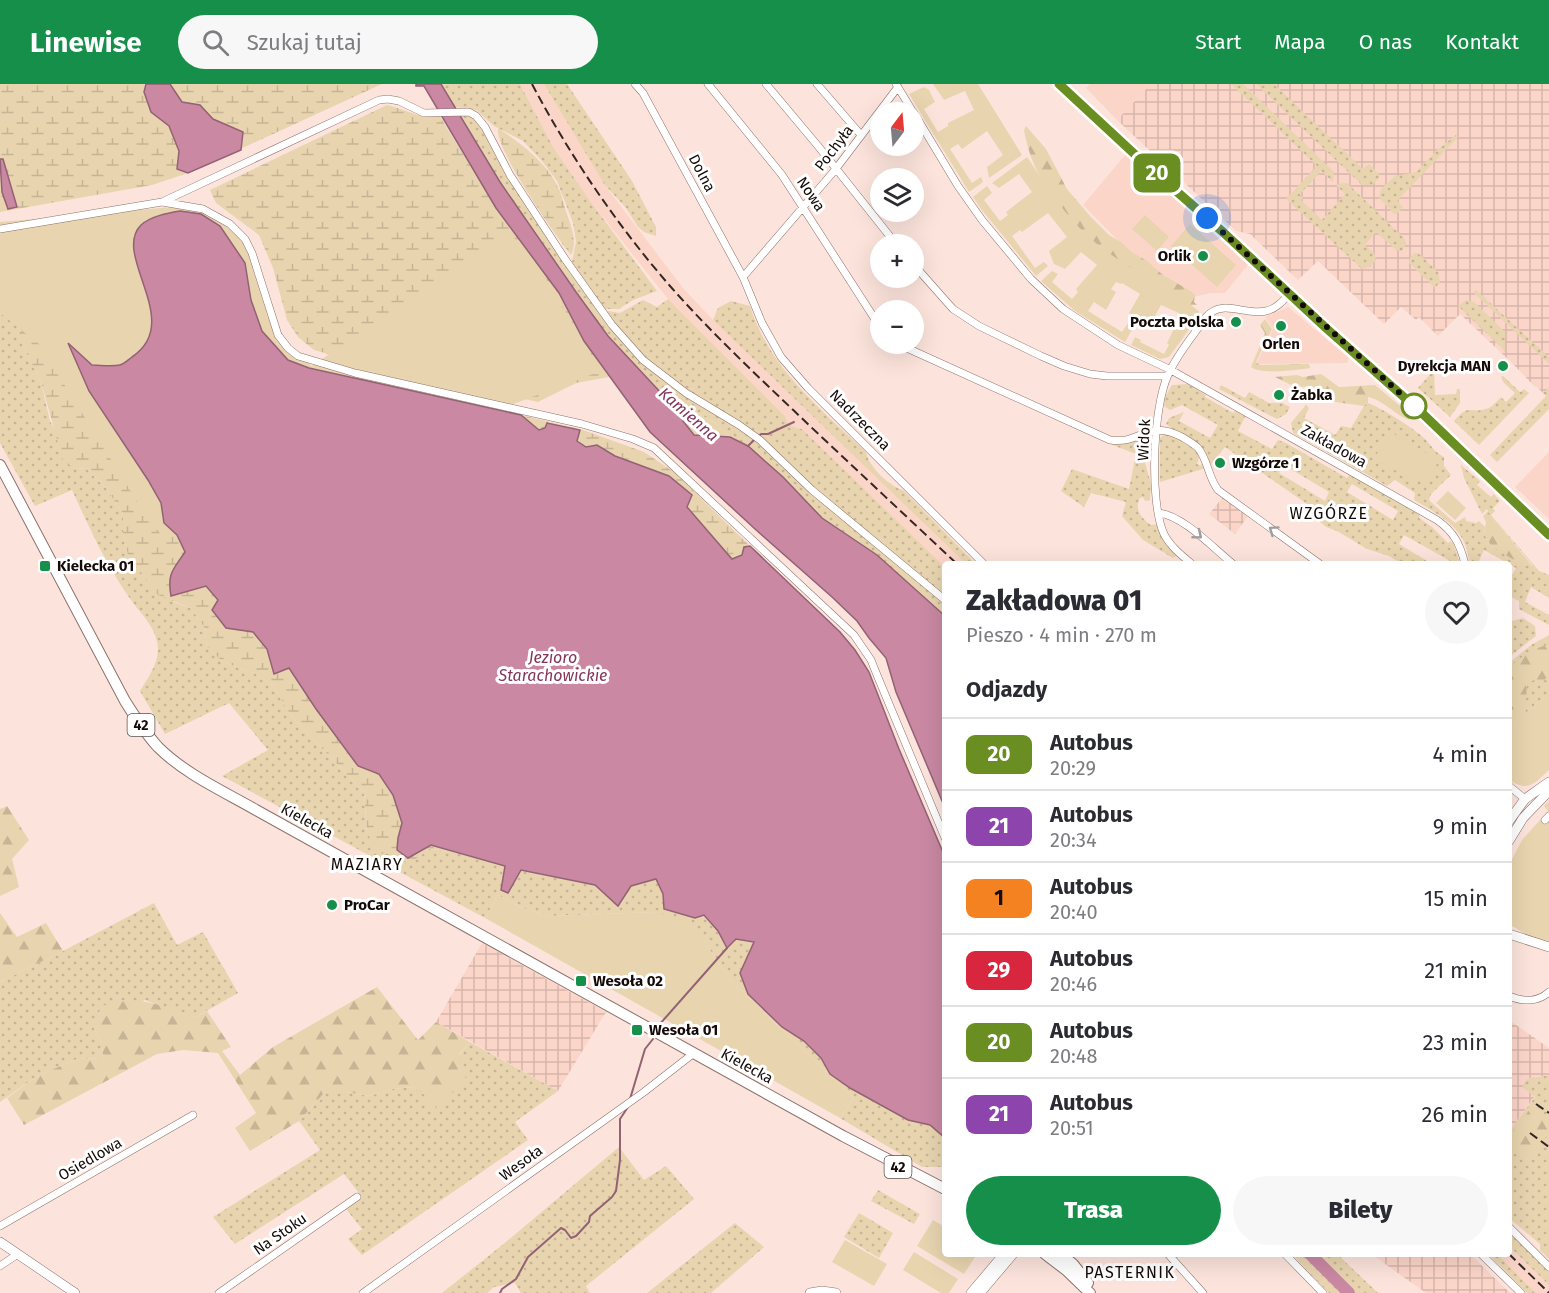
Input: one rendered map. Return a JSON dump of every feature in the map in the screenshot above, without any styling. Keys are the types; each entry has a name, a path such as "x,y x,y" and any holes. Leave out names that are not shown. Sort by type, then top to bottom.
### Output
{"main road":[{"name":"Kielecka","path":"0,465 125,701 146,733 174,760 195,775 256,810 942,1193"},
{"name":"Kielecka","path":"853,1142 942,1187"},
{"path":"1049,1257 1090,1293"},
{"path":"1065,1257 1073,1264"},
{"path":"1068,1257 1095,1293"}],"street":[{"name":"Dolna","path":"635,84 643,93 743,277"},
{"name":"Nowa","path":"708,84 750,134 804,207 870,311"},
{"path":"765,84 888,234"},
{"path":"817,84 861,135"},
{"path":"1059,84 1423,414 1549,535"},
{"name":"Pochyła","path":"743,277 835,170 897,86"},
{"name":"Zakładowa","path":"897,86 906,102"},
{"path":"0,229 162,201 379,100 399,101 424,113 469,112 476,116 485,127 510,175 612,325 643,360 686,393 759,440 812,490 942,598"},
{"name":"Zakładowa","path":"924,131 981,220 1035,283 1062,309 1099,334 1437,520 1452,532 1460,543 1464,561"},
{"path":"185,191 193,206"},
{"path":"162,201 193,206 215,214 230,224 245,239 252,253 278,335 298,356 355,373 582,424 633,439 654,448 854,634 878,675 942,831"},
{"name":"Nadrzeczna","path":"743,277 769,338 795,374 981,561"},
{"path":"924,277 952,309 979,326 1041,356 1090,374 1107,376 1169,373 1206,317 1214,309 1225,307 1264,311 1276,306 1289,294"},
{"path":"920,354 1110,440 1125,440 1156,429 1170,431 1194,444 1203,455 1210,477 1217,489 1316,561"},
{"name":"Widok","path":"1169,373 1162,395 1156,429 1156,495 1161,526 1168,540 1189,561"},
{"path":"1159,513 1185,525 1229,561"},
{"path":"1513,809 1549,782"},
{"path":"1512,788 1533,806"},
{"path":"1512,835 1533,806 1549,791"},
{"path":"1512,932 1522,938"},
{"path":"1512,935 1549,947"},
{"path":"1512,997 1535,1000 1549,992"},
{"name":"Wesoła","path":"363,1293 644,1092 694,1053"},
{"name":"Osiedlowa","path":"0,1226 192,1115"},
{"name":"Na Stoku","path":"219,1293 357,1197"},
{"path":"1512,1230 1549,1267"},
{"path":"0,1242 75,1293"},
{"path":"0,1266 18,1254"},
{"path":"971,1293 1001,1257"},
{"path":"980,1293 1010,1257"},
{"path":"1171,1257 1203,1293"},
{"path":"1288,1257 1323,1293"},
{"path":"1483,1257 1521,1293"},
{"path":"810,1293 836,1293"}],"shaded area":[{"path":"520,84 544,84 604,184 683,288 713,320 963,561 942,561 942,564 802,429 793,428 786,421 785,416 668,299 590,201 553,147"},
{"path":"1090,84 1151,84 1117,120 1086,88"},
{"path":"1151,84 1549,84 1549,395 1546,396 1535,387 1460,314 1438,336 1419,317 1416,320 1401,307 1384,324 1318,261 1298,280 1250,234 1236,231 1117,120"},
{"path":"1126,154 1248,265 1225,293 1193,297 1137,260 1083,205"},
{"path":"1288,307 1349,358 1347,363 1260,364 1257,362 1273,329 1265,317"},
{"path":"1549,452 1549,519 1515,487"},
{"path":"1223,497 1248,516 1235,534 1209,514"},
{"path":"482,943 606,1012 558,1091 436,1022"},
{"path":"1512,1022 1549,1048 1549,1075 1527,1079 1535,1096 1512,1128"},
{"path":"1512,1248 1549,1285 1549,1293 1536,1293 1500,1257 1512,1257"},
{"path":"1375,1257 1473,1257 1510,1293 1426,1293"}],"green space":[{"path":"0,84 382,84 188,173 152,185 0,212"},
{"path":"441,84 520,84 553,147 657,291 633,300 619,309 604,309 572,262 576,242 573,223 557,181 523,141 494,126 476,110 455,107"},
{"path":"544,84 567,84 632,181 656,227 656,236 638,227 626,208 604,184"},
{"path":"933,84 978,84 1022,155 989,178 987,167 1003,155 987,131 962,149 958,144 950,149 972,183 981,177 983,182 969,192 924,118 924,109 938,132 948,126 948,123 974,110 965,91 944,100"},
{"path":"1231,84 1243,84 1334,172 1333,182 1321,171 1300,194 1303,198 1301,200 1322,220 1345,194 1336,185 1348,184 1404,238 1406,244 1402,251 1396,250 1376,232 1365,245 1374,253 1376,260 1370,267 1362,269 1286,199 1317,166"},
{"path":"1256,84 1274,84 1363,169 1369,164 1379,174 1379,178 1372,185 1362,185"},
{"path":"924,87 929,90 935,102 924,109 924,102 914,102 909,94"},
{"path":"387,105 419,115 439,115 496,208 559,293 584,341 609,377 576,383 538,402 332,355 314,350 298,337 287,320 273,268 259,235 216,203 210,190"},
{"path":"462,114 473,117 479,123 596,309 620,313 643,300 657,307 668,299 785,416 789,424 802,429 942,564 942,613 877,555 822,518 783,477 748,446 730,437 714,422 662,394 608,336 500,182 460,117"},
{"path":"1026,126 1046,149 1067,189 1091,217 1109,235 1133,253 1147,261 1163,275 1192,292 1197,305 1189,305 1133,272 1081,233 1052,195 1034,165 1024,130"},
{"path":"498,128 534,155 555,181 573,234 574,245 571,255 515,172 499,138"},
{"path":"1456,135 1458,137 1397,201 1403,207 1397,214 1394,214 1379,198 1381,189 1395,176 1416,172 1437,150"},
{"path":"1027,157 1064,210 1090,238 1116,258 1174,293 1201,313 1169,357 1160,359 1131,345 1135,337 1164,354 1181,314 1161,305 1150,325 1138,325 1129,313 1140,294 1116,282 1111,289 1116,292 1106,310 1094,302 1088,311 1122,332 1128,323 1133,328 1125,342 1075,311 1041,281 1052,271 1058,274 1052,282 1072,299 1078,292 1076,289 1097,265 1081,252 1065,269 1054,264 1049,251 1067,237 1048,213 1022,232 1020,230 1012,236 1035,268 1044,262 1048,266 1036,276 981,209 973,197 987,186 992,193 984,200 1000,221 1008,215 1006,212 1032,192 1019,174 999,188 992,183"},
{"path":"195,205 243,238 275,336 312,366 508,230 542,272 601,371 162,536 143,511 39,344 0,313 0,222"},
{"path":"1145,215 1169,237 1157,251 1132,229"},
{"name":"Orlik","path":"1190,224 1236,265 1217,287 1171,246"},
{"path":"0,240 164,523 177,535 185,552 170,574 171,596 205,586 253,632 267,649 274,673 288,668 358,766 379,774 393,795 402,823 398,838 408,858 431,845 451,851 430,849 408,864 392,851 378,855 367,832 364,792 291,716 273,685 254,673 223,662 207,647 204,627 191,608 158,595 128,555 123,534 123,514 106,488 87,469 75,468 63,461 41,382 21,342 21,320"},
{"path":"1414,253 1419,254 1438,272 1440,282 1435,288 1409,263"},
{"path":"1476,290 1549,357 1549,364 1473,292"},
{"path":"0,294 21,320 21,342 41,382 50,421 75,468 87,469 106,488 123,514 123,534 128,555 142,572 174,602 191,608 204,627 207,647 223,662 254,673 273,685 291,716 364,792 367,832 392,851 430,849 451,851 505,866 501,890 508,892 521,870 595,885 618,906 631,886 656,879 663,894 704,915 718,931 727,947 736,938 754,942 740,973 782,1027 804,1041 821,1058 830,1074 850,1088 908,1120 930,1125 942,1135 942,1167 922,1167 840,1118 854,1098 730,980 702,938 656,912 549,916 523,908 498,895 485,918 222,776 268,750 229,703 165,734 140,691 158,655 156,638 151,627 109,566 72,490 35,506 0,443"},
{"path":"1466,300 1474,302 1505,332 1505,351 1458,306"},
{"path":"731,301 750,306 770,349 798,386 866,452 880,475 892,485 903,490 973,561 963,561 713,320 718,308"},
{"path":"1265,319 1272,329 1256,362 1260,365 1309,364 1310,368 1263,371 1251,367 1265,333 1260,325"},
{"path":"1434,370 1435,395 1456,394 1457,389 1460,389 1460,403 1450,417 1418,388"},
{"path":"1321,374 1339,387 1375,385 1405,410 1410,420 1368,397 1368,403 1364,406 1321,400 1310,394 1307,387 1293,386 1275,377 1297,375 1303,377"},
{"path":"1503,376 1520,392 1524,389 1529,393 1479,445 1454,421 1463,412 1490,407 1501,397 1506,402 1515,393 1504,383 1501,377"},
{"path":"1188,384 1233,413 1236,409 1246,415 1238,431 1272,449 1278,440 1286,443 1347,478 1350,474 1420,514 1419,518 1448,543 1451,541 1459,561 1450,561 1404,535 1399,544 1427,561 1397,561 1367,549 1326,527 1315,518 1307,504 1225,447 1210,465 1198,445 1166,424 1169,418 1184,412 1179,421 1210,438 1218,425 1182,405 1170,410 1164,406 1165,397 1172,385","holes":["1284,465 1329,492 1325,501 1279,473","1352,484 1398,511 1393,520 1347,492"]},
{"path":"1221,385 1245,398 1249,392 1269,403 1282,403 1290,407 1286,414 1277,419 1219,389"},
{"path":"1549,387 1549,409 1497,462 1490,455 1546,396 1543,393"},
{"path":"662,394 714,422 730,437 694,435"},
{"path":"1368,403 1413,429 1444,457 1444,466 1451,475 1431,494 1429,500 1431,502 1455,523 1465,517 1466,521 1476,523 1479,521 1485,527 1484,534 1492,547 1533,566 1489,513 1487,509 1482,514 1464,478 1461,465 1480,481 1477,485 1491,497 1494,494 1500,501 1493,508 1495,511 1491,515 1539,571 1549,575 1549,598 1531,587 1525,602 1549,615 1549,625 1519,609 1519,601 1512,598 1512,575 1516,568 1512,566 1512,561 1504,561 1484,550 1479,561 1469,561 1466,546 1459,534 1442,517 1414,500 1415,493 1395,480 1387,486 1293,433 1291,423 1306,405 1309,408 1304,418 1335,435 1341,426 1351,428"},
{"path":"521,415 583,430 644,452 674,472 750,546 744,547 742,555 732,559 694,518 669,476 615,456 597,445 586,447 577,441 580,430 545,428 539,430"},
{"path":"1389,431 1437,459 1436,468 1432,474 1417,482 1374,459"},
{"path":"1167,432 1194,447 1200,454 1197,464 1201,466 1203,460 1206,468 1160,482 1160,438"},
{"path":"1138,438 1151,484 1150,500 1145,501 1143,497 1140,498 1138,510 1151,525 1158,524 1165,543 1178,555 1173,558 1143,540 1122,516 1126,502 1091,493 1084,507 1061,491 1072,469 1129,489 1136,454 1110,444"},
{"path":"1448,491 1466,508 1455,520 1436,503"},
{"path":"1340,500 1366,515 1361,524 1343,522 1336,508"},
{"path":"1488,511 1533,567 1521,564 1492,547 1484,534 1486,522 1483,516"},
{"path":"1523,618 1535,626 1536,636 1512,655 1512,621"},
{"path":"1549,635 1549,693 1512,724 1512,661 1531,645"},
{"path":"1546,645 1549,647 1549,674 1544,681 1534,680 1527,684 1525,713 1512,724 1512,665 1535,649"},
{"path":"1549,693 1549,770 1530,785 1521,785 1512,781 1512,724"},
{"path":"1549,801 1549,943 1527,935 1512,926 1512,859 1522,840 1548,811 1544,806"},
{"path":"7,806 29,840 12,859 19,887 0,896 0,809"},
{"path":"498,895 523,908 549,916 656,912 692,923 730,980 854,1098 840,1118 485,918"},
{"path":"154,903 177,945 203,932 238,993 194,1018 145,1000 94,1029 102,1044 103,1058 77,1059 37,1076 0,1102 0,982"},
{"path":"0,913 17,937 46,923 63,951 0,982"},
{"path":"377,987 418,1040 436,1022 470,1042 459,1054 466,1077 435,1108 429,1108 425,1095 413,1087 393,1089 369,1096 346,1092 325,1092 299,1121 250,1151 235,1128 256,1113 218,1053 183,1050 157,1054 24,1125 7,1098 37,1076 77,1059 103,1058 102,1044 94,1029 101,1006 127,1001 149,1002 194,1018 207,1011 231,1047 222,1051 240,1075 273,1047"},
{"path":"470,1042 558,1091 515,1122 528,1140 362,1255 348,1239 362,1229 346,1209 362,1197 344,1174 235,1244 213,1217 320,1150 299,1121 325,1092 346,1092 369,1096 393,1089 413,1087 425,1095"},
{"path":"1549,1075 1549,1259 1540,1250 1540,1244 1512,1221 1512,1128 1535,1097 1522,1087 1527,1079"},
{"path":"1534,1107 1549,1117 1549,1132 1529,1163 1512,1152 1512,1134 1530,1109"},
{"path":"619,1147 644,1180 666,1166 694,1199 586,1286 590,1293 521,1293 515,1283 494,1287 487,1293 442,1293 501,1246"},
{"path":"878,1190 920,1214 914,1224 871,1201"},
{"path":"859,1213 893,1233 879,1258 844,1237"},
{"path":"933,1220 942,1225 942,1257 975,1257 964,1274 917,1246"},
{"path":"735,1223 764,1247 711,1293 647,1293"},
{"path":"1512,1235 1549,1272 1549,1285 1512,1249"},
{"path":"845,1240 887,1264 874,1286 832,1262"},
{"path":"914,1252 958,1279 949,1293 941,1293 903,1270"},
{"path":"1295,1257 1340,1257 1378,1293 1329,1293"},
{"path":"1491,1257 1500,1257 1536,1293 1527,1293"}],"water":[{"path":"146,84 170,84 182,102 200,105 213,119 243,132 241,150 188,173 177,169 179,151 169,126 151,112 144,92"},
{"path":"416,84 441,84 500,182 576,292 608,336 662,394 694,435 730,437 748,446 783,477 822,518 877,555 942,613 942,801 896,692 886,658 857,621 832,597 650,432 584,341 559,293 496,208 424,86 416,86"},
{"path":"0,159 3,159 17,207 8,209 2,192"},
{"name":"Jezioro Starachowickie","path":"180,211 201,214 220,226 245,263 251,300 262,331 288,360 309,368 521,415 539,430 545,428 547,423 580,430 577,441 586,447 597,445 615,456 669,476 692,495 687,507 732,559 742,555 744,547 750,546 840,632 869,672 942,850 942,1135 930,1125 908,1120 850,1088 830,1074 821,1058 804,1041 782,1027 748,994 740,973 754,942 736,939 727,948 718,931 704,915 695,918 664,909 663,894 656,879 631,886 618,906 595,885 521,870 508,893 501,890 505,866 431,845 408,858 397,850 402,823 393,795 379,774 358,766 289,668 274,674 267,649 253,632 226,628 212,610 218,600 206,586 171,596 171,577 185,552 177,535 164,523 161,503 148,480 89,391 68,343 92,365 110,366 124,363 146,343 152,326 150,308 134,253 134,238 141,225 160,215"}],"waterway":[{"path":"759,436 794,422"},
{"path":"748,446 754,440"},
{"path":"659,1025 727,948"},
{"path":"630,1099 645,1049 653,1039"},
{"path":"500,1293 516,1279 528,1257 561,1228 571,1238 576,1236 589,1222 590,1216 612,1197 616,1191 620,1160 620,1119 628,1107"},
{"name":"Kamienna","path":"1313,1257 1349,1293"}],"railway":[{"path":"532,84 595,189 631,239 670,286 757,375 954,561"},
{"path":"1536,1104 1549,1113"},
{"path":"1530,1133 1549,1147"},
{"path":"1512,1257 1549,1293"}],"bus line":[{"name":"20","path":"1059,84 1423,414 1549,535"}],"place":[{"name":"Orlik","path":"1203,256"},
{"name":"Poczta Polska","path":"1236,322"},
{"name":"Orlen","path":"1281,326"},
{"name":"Dyrekcja MAN","path":"1503,366"},
{"name":"Żabka","path":"1279,395"},
{"name":"Wzgórze 1","path":"1220,463"},
{"name":"Kielecka 01","path":"45,566"},
{"name":"ProCar","path":"332,905"},
{"name":"Wesoła 02","path":"581,981"},
{"name":"Wesoła 01","path":"637,1030"}],"district":[{"name":"WZGÓRZE","path":"1329,513"},
{"name":"MAZIARY","path":"367,864"},
{"name":"PASTERNIK","path":"1130,1272"}],"route":[{"path":"1207,218 1414,406"}]}
